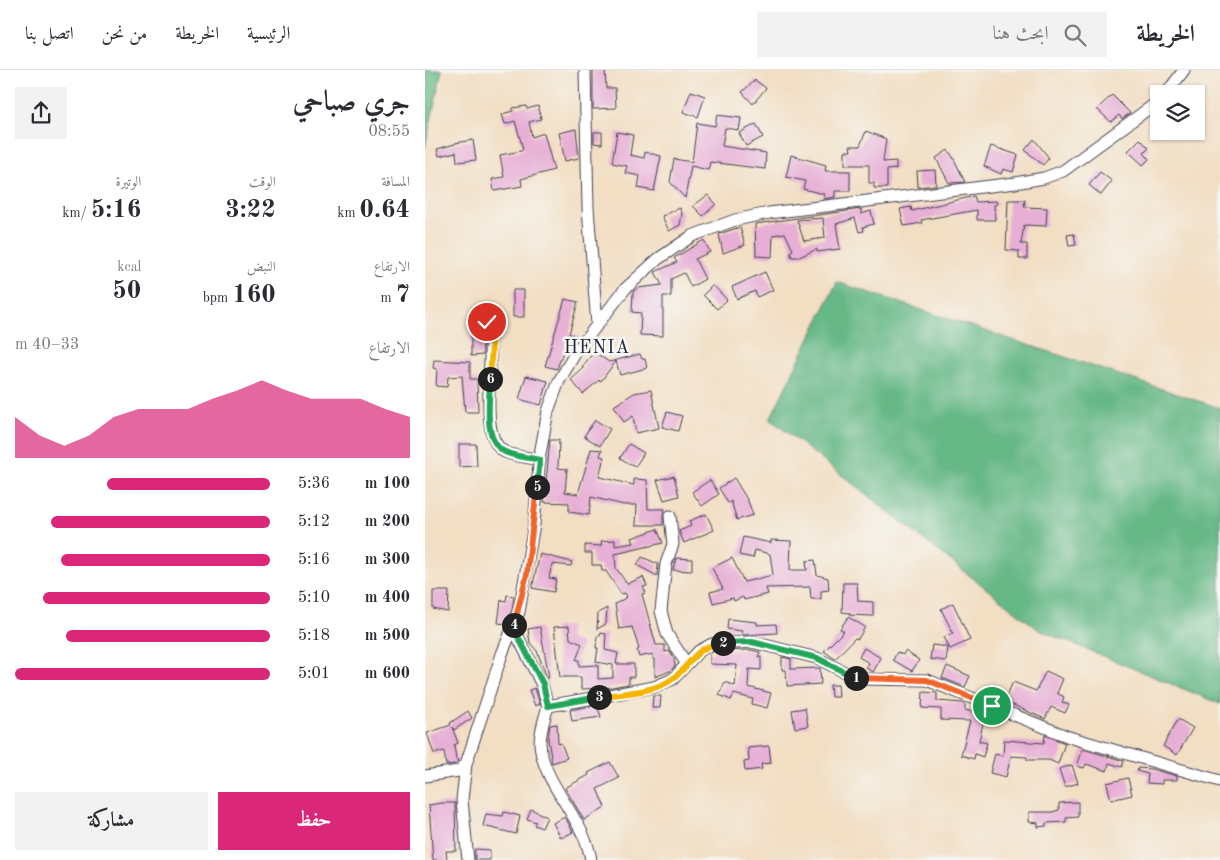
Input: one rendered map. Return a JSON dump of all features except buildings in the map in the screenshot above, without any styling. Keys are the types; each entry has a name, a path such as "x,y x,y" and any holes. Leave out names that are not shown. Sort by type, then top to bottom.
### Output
{"street":[{"path":"585,70 588,208 597,325"},
{"path":"1173,85 1184,70"},
{"path":"468,860 462,800 466,764 519,612 527,574 540,460 548,411 559,381 576,352 631,283 658,259 692,236 735,220 769,213 1044,178 1063,171 1150,108"},
{"path":"487,322 492,345 489,410 493,438 498,447 505,452 540,460"},
{"path":"670,516 673,544 666,564 661,610 667,634 686,663"},
{"path":"513,627 543,684 548,706 540,744 545,761 585,839 591,860"},
{"path":"548,706 654,687 673,679 699,650 711,644 752,642 817,658 858,679 927,680 1069,737 1220,781"},
{"path":"425,776 459,771 466,764"}],"green space":[{"path":"425,70 442,70 425,148"},
{"path":"837,282 1220,408 1220,704 1039,630 770,419"}],"district":[{"name":"HENIA","path":"597,348"}],"route":[{"path":"487,322 491,332 492,345 489,424 493,438 498,447 505,452 540,460 527,574 519,612 513,627 543,684 548,706 654,687 673,679 699,650 711,644 752,642 817,658 858,679 927,680 992,706"}]}
